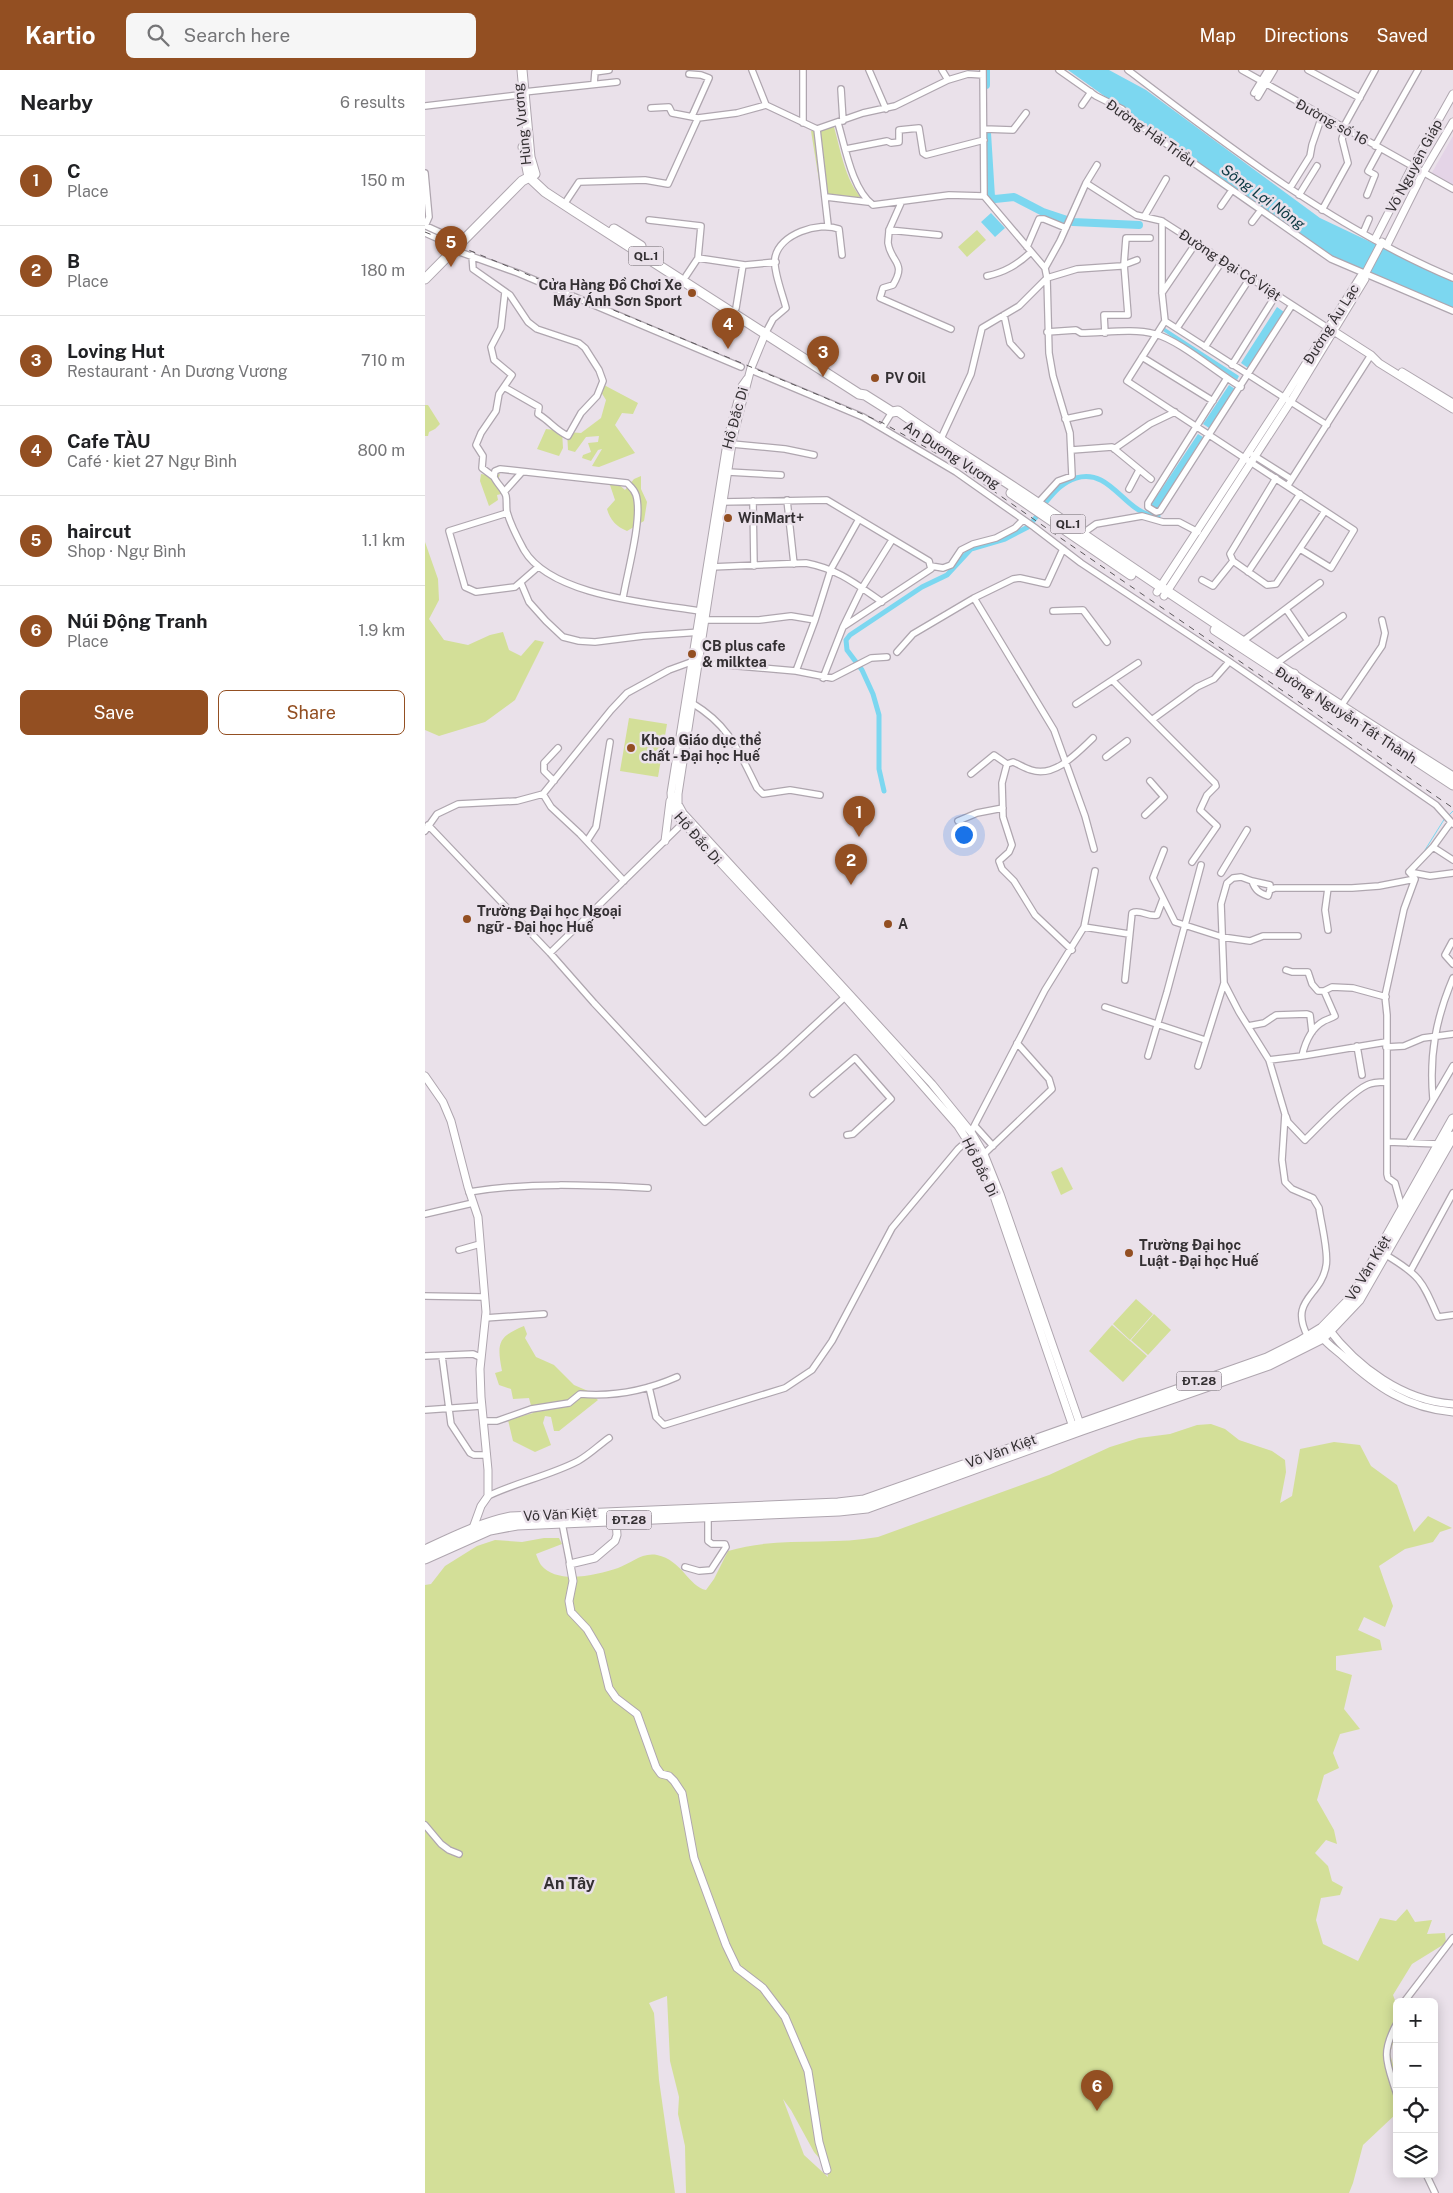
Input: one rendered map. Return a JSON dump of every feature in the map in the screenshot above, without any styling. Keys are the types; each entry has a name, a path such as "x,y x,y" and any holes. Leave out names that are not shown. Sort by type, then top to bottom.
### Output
{"main road":[{"name":"Hùng Vương","path":"516,70 521,93"},
{"name":"Hùng Vương","path":"522,70 521,93 524,160 532,175"},
{"name":"QL.1","path":"532,175 766,331"},
{"name":"QL.1","path":"532,175 545,192 687,276 736,308 766,331"},
{"path":"425,279 532,175"},
{"name":"An Dương Vương","path":"766,331 863,390 865,395 892,412 897,411 939,443 1241,643"},
{"name":"An Dương Vương","path":"1012,491 1038,503 1162,592"},
{"name":"Đường Nguyễn Tất Thành","path":"1241,643 1277,663 1292,676"},
{"name":"Đường Nguyễn Tất Thành","path":"1241,643 1453,785"},
{"name":"Đường Nguyễn Tất Thành","path":"1339,708 1453,777"},
{"name":"Võ Văn Kiệt","path":"1328,1328 1354,1295 1392,1237 1443,1146 1452,1123"},
{"name":"Võ Văn Kiệt","path":"425,1559 475,1532 517,1525 563,1523 616,1516 838,1507 867,1508 898,1499 1077,1428 1184,1391 1269,1365 1320,1335 1359,1300 1386,1255 1403,1209 1443,1146 1453,1136"},
{"name":"Võ Văn Kiệt","path":"1184,1391 1267,1358 1308,1337 1320,1335"},
{"name":"Võ Văn Kiệt","path":"426,1548 475,1532 511,1517 708,1517 838,1507"}],"street":[{"path":"594,84 595,72 609,70"},
{"path":"753,70 766,105"},
{"path":"803,70 803,123"},
{"path":"869,70 885,108"},
{"path":"942,70 948,80"},
{"name":"Đường Hải Triều","path":"1059,70 1091,92 1122,109 1135,122 1331,259 1453,311"},
{"path":"1128,70 1322,210 1381,243 1453,278"},
{"name":"Đường số 16","path":"1242,70 1377,148 1453,189"},
{"path":"1264,83 1268,70"},
{"path":"1256,95 1274,70"},
{"path":"1307,70 1360,98"},
{"path":"1322,210 1348,163 1342,139 1344,129 1375,70"},
{"path":"1367,196 1375,175 1369,171 1377,148 1418,70"},
{"path":"651,108 669,107 671,113 695,117 737,113 766,105 817,129 863,113 895,106 948,80 968,74 983,73 984,196 1045,268 1047,278 1047,332 1053,376 1070,433 1072,476 1058,481 1038,503"},
{"path":"567,200 579,182 645,180 668,184 709,78 701,74 689,74"},
{"path":"425,106 617,82"},
{"path":"841,89 841,122 846,148 855,180 868,202"},
{"path":"1082,105 1091,92"},
{"name":"Võ Nguyên Giáp","path":"1381,243 1412,167 1453,94"},
{"path":"984,129 1013,130 1026,113"},
{"path":"1290,188 1310,156 1322,116"},
{"name":"Võ Nguyên Giáp","path":"1381,243 1453,122"},
{"path":"846,148 887,141 891,143 899,142 899,130 919,128 923,153 926,155 984,140"},
{"path":"817,129 828,225"},
{"path":"1045,268 1067,226 1086,183 1097,165"},
{"path":"1299,195 1317,166"},
{"path":"425,173 429,217 425,226 472,255 741,368"},
{"path":"1144,217 1166,179"},
{"name":"Đường Đại Cồ Việt","path":"1086,183 1135,216 1162,221 1331,330 1453,403"},
{"path":"1221,206 1232,190"},
{"path":"825,197 868,202 873,205 949,196 984,196"},
{"path":"901,203 889,227 888,244 900,267 900,272 893,284 883,288 880,298 951,329"},
{"path":"1252,222 1261,210"},
{"path":"987,276 1017,265 1029,250 1039,219 1067,226"},
{"path":"1363,232 1369,219"},
{"path":"649,220 701,226 697,258 687,276"},
{"path":"1162,221 1162,293 1165,321 1127,381 1209,434 1291,479"},
{"path":"842,255 839,229 828,225 804,230 783,242 775,258 786,308 773,319 766,331 750,372 812,394 882,428 956,472 1110,584 1229,662 1443,811 1451,822 1433,847 1409,872"},
{"path":"889,230 939,234"},
{"path":"425,233 458,246"},
{"path":"1105,333 1104,316 1127,315 1124,264 1126,238 1150,238"},
{"path":"1162,293 1196,243"},
{"name":"Đường Âu Lạc","path":"1162,592 1288,400 1331,330 1361,276 1366,273 1381,243"},
{"path":"472,255 473,269 510,295 527,322 552,334 573,340 585,348 599,370 603,381 597,396 581,413 567,436 557,430 551,421 538,414 539,407 504,387"},
{"path":"697,258 743,265 776,262"},
{"path":"939,443 971,374 982,328 1019,306 1047,278 1077,269 1124,264 1137,260"},
{"path":"1177,328 1223,260"},
{"path":"736,308 743,265"},
{"path":"1205,347 1250,278"},
{"path":"505,292 501,328 491,347 494,360 512,374 499,394 496,411 481,433 476,445 483,456 482,468 494,477 504,492 507,514 524,551 538,567 563,581 623,598 699,611"},
{"path":"1232,365 1277,295"},
{"path":"1227,378 1148,502 1148,507 1155,512 1160,511 1292,305"},
{"path":"1005,315 1010,343 1021,355"},
{"path":"1165,321 1327,424"},
{"path":"1047,332 1076,330 1081,333 1155,334 1176,344 1241,386"},
{"path":"1288,485 1371,355"},
{"name":"Đường Đại Cồ Việt","path":"1371,355 1379,363 1453,409"},
{"path":"1142,357 1213,402"},
{"name":"Hồ Đắc Di","path":"720,502 750,372"},
{"name":"Hồ Đắc Di","path":"697,833 677,816 671,793 695,662 735,408 742,386 750,372"},
{"path":"882,428 892,412"},
{"path":"1065,418 1099,412"},
{"path":"1115,449 1150,424 1175,412"},
{"path":"732,444 785,449 814,455"},
{"path":"1072,450 1112,447 1151,479"},
{"path":"1250,457 1276,478 1354,530 1331,568 1300,549"},
{"path":"494,477 495,471 500,469 627,483 633,488 637,496 638,511 623,598"},
{"path":"1129,489 1139,470"},
{"path":"504,492 522,472"},
{"path":"728,472 781,475"},
{"path":"1276,478 1230,554 1233,561 1267,585 1276,584 1325,511"},
{"path":"1248,572 1300,494"},
{"path":"787,500 794,564"},
{"path":"720,502 827,500 929,561 931,566"},
{"path":"753,501 754,566"},
{"path":"507,514 449,531 464,584 467,589 481,592 515,587 538,567"},
{"path":"1082,534 1096,524 1142,516 1163,522 1179,522 1197,537"},
{"path":"796,671 831,569 859,519"},
{"path":"931,566 943,568 951,565 961,550 973,544 996,538 1025,521"},
{"path":"823,678 843,626 862,588 892,540"},
{"path":"897,652 913,634 974,598 1013,579 1049,583 1063,548"},
{"path":"1203,580 1213,586 1233,561"},
{"path":"710,567 806,563 831,569 882,602"},
{"path":"843,626 931,569 931,566"},
{"name":"Hồ Đắc Di","path":"701,620 699,611 710,567"},
{"path":"521,583 529,602 563,637 595,642 699,632"},
{"path":"1241,643 1320,583"},
{"path":"974,598 1054,730 1085,816 1095,850"},
{"path":"1286,609 1308,641"},
{"path":"1053,611 1083,610 1107,642"},
{"path":"701,620 759,620 791,616 815,620"},
{"path":"1277,663 1343,616"},
{"path":"1339,708 1383,646 1385,633 1382,620"},
{"path":"845,997 705,1122 550,953 426,828 437,814 458,804 517,801 543,794 627,693 669,670 695,662 796,671 823,678 832,678 873,657 887,657"},
{"name":"Hồ Đắc Di","path":"675,805 692,703 695,662"},
{"path":"1153,719 1197,687 1214,679 1229,662"},
{"path":"1076,704 1138,663"},
{"path":"1113,681 1215,783 1216,786 1207,796 1200,810 1217,826 1192,862"},
{"path":"692,703 710,714 723,727 757,788 763,794 790,790 820,795"},
{"path":"1007,764 1013,762 1032,771 1038,771 1065,764 1093,738"},
{"path":"1106,757 1127,741"},
{"path":"587,841 596,827 610,742"},
{"path":"554,781 544,771 543,763 558,748"},
{"path":"971,774 994,755 1007,764"},
{"path":"1007,764 1002,782 1003,817 1011,845 1009,852 999,862 1002,869 1014,881 1035,915 1072,950"},
{"path":"1145,816 1164,797 1150,781"},
{"path":"665,841 671,793"},
{"path":"543,794 551,807 625,881"},
{"name":"Hồ Đắc Di","path":"675,805 697,833 958,1126 979,1159 994,1196 1077,1428"},
{"path":"958,821 977,813 1003,808"},
{"path":"550,953 683,823"},
{"path":"1221,873 1247,830"},
{"path":"1433,847 1453,860"},
{"path":"1164,850 1153,878 1175,922 1222,937 1250,941 1263,936 1297,936"},
{"path":"1147,1056 1201,865"},
{"path":"993,1146 973,1129 1045,990 1072,950 1084,927 1095,871"},
{"path":"1409,872 1430,876 1453,874"},
{"path":"1409,872 1415,879"},
{"path":"1198,1066 1223,983 1221,904 1227,883 1233,878 1241,877 1270,886 1268,896 1259,893 1254,888 1252,881"},
{"path":"1270,890 1379,886 1415,879"},
{"path":"1403,1209 1395,1183 1387,1176 1386,997 1404,910 1415,879"},
{"path":"1328,888 1325,910 1329,930"},
{"name":"Hồ Đắc Di","path":"755,897 973,1129 1000,1194 1077,1428"},
{"path":"1125,980 1132,913 1138,911 1152,916 1157,915 1163,899"},
{"path":"1084,927 1129,934"},
{"path":"1452,942 1445,955 1453,964"},
{"path":"1287,970 1292,972 1307,971 1315,989 1324,990 1331,987 1353,988 1386,997"},
{"path":"1433,1099 1430,1072 1439,1015 1453,978"},
{"path":"1223,983 1269,1060 1288,1122 1305,1140 1322,1122 1364,1086 1386,1082"},
{"path":"1302,1056 1305,1044 1319,1024 1335,1016 1324,990"},
{"path":"1105,1008 1205,1040"},
{"path":"1247,1026 1264,1023 1276,1015 1307,1014 1310,1015 1313,1032"},
{"path":"1269,1060 1357,1046 1386,1044 1404,1046 1423,1038 1453,1034"},
{"path":"984,1154 1052,1089 1049,1079 1017,1043"},
{"path":"1357,1046 1362,1075"},
{"path":"813,1094 855,1058 891,1099 853,1134 847,1134"},
{"path":"1408,1143 1453,1066"},
{"path":"425,1076 443,1102 447,1112 469,1192 478,1217 485,1318 481,1357 481,1406 487,1455 488,1496"},
{"path":"1285,1114 1282,1160 1285,1182 1292,1189 1310,1196 1318,1204 1327,1256 1325,1272 1301,1311 1303,1328 1308,1337"},
{"path":"649,1387 656,1416 664,1425 785,1388 806,1374 821,1358 832,1341 892,1228 957,1149 967,1140"},
{"path":"1388,1142 1443,1146"},
{"path":"469,1192 504,1187 566,1184 648,1188"},
{"path":"1411,1270 1453,1192"},
{"path":"425,1214 473,1202"},
{"path":"459,1250 480,1244"},
{"path":"1386,1255 1411,1270 1426,1291 1438,1317 1453,1315"},
{"path":"425,1296 484,1297"},
{"path":"485,1318 544,1314"},
{"path":"1328,1328 1344,1347 1377,1377 1407,1393 1436,1403 1453,1404"},
{"path":"1320,1335 1371,1382 1403,1400 1435,1411 1453,1412"},
{"path":"425,1356 473,1354 481,1357"},
{"path":"442,1356 448,1408 453,1430 470,1453 474,1455 487,1455"},
{"path":"483,1421 497,1421 531,1409 569,1403 580,1394 593,1396 617,1395 649,1387 677,1377"},
{"path":"425,1410 481,1406"},
{"path":"475,1532 481,1506 488,1496 511,1484 549,1473 580,1460 609,1438"},
{"path":"569,1564 595,1558 615,1541 617,1535 616,1516"},
{"path":"685,1567 699,1571 711,1570 726,1547 725,1544 713,1544 708,1541 708,1517"},
{"path":"563,1523 573,1581 569,1606 571,1612 587,1629 599,1651 609,1688 616,1698 637,1714 656,1767 661,1774 669,1776 682,1793 690,1845 726,1945 737,1968 763,1988 785,2016 808,2070 819,2142 827,2170"},
{"path":"425,1824 441,1844 459,1854"},
{"path":"1407,1998 1453,1938"},
{"path":"1393,2030 1389,2038 1385,2056 1395,2088"},
{"path":"1428,2178 1435,2193"}],"shaded area":[{"path":"1453,136 1453,188 1430,176"}],"green space":[{"path":"834,127 849,178 854,188 867,203 822,199 811,131"},
{"path":"977,230 986,240 967,257 958,247"},
{"path":"604,385 638,403 633,414 622,413 615,425 635,453 599,467 592,466 602,449 598,450 591,461 582,458 583,455 591,452 588,443 598,442 599,436 586,437 575,452 568,450 567,432 581,433 601,418 606,400 601,392"},
{"path":"425,405 428,405 440,424 429,432 428,436 425,436"},
{"path":"546,429 562,431 563,448 559,456 537,449"},
{"path":"481,474 492,476 500,474 498,480 501,494 497,495 498,500 489,506 480,481"},
{"path":"641,476 641,489 647,502 644,521 627,531 614,523 608,513 607,509 615,500 610,485 616,482 625,490 634,479"},
{"path":"425,542 438,579 439,600 429,619 444,640 468,645 490,635 503,632 509,650 521,656 535,640 544,642 515,700 485,722 439,736 425,730"},
{"path":"629,718 667,724 658,777 620,771"},
{"path":"1062,1167 1073,1189 1061,1195 1051,1172"},
{"path":"1136,1299 1153,1314 1130,1340 1113,1324"},
{"path":"1154,1314 1171,1330 1148,1355 1131,1340"},
{"path":"1112,1325 1147,1356 1123,1382 1089,1351"},
{"path":"524,1326 527,1334 525,1338 536,1357 554,1365 574,1385 588,1391 598,1400 559,1431 554,1431 551,1417 545,1416 543,1423 551,1445 535,1452 513,1441 508,1420 533,1413 529,1398 513,1399 511,1389 499,1385 495,1373 502,1371 500,1348 504,1338"},
{"path":"1211,1424 1225,1429 1239,1440 1272,1451 1285,1460 1286,1472 1280,1503 1292,1496 1300,1449 1334,1442 1360,1445 1371,1466 1397,1485 1414,1532 1428,1516 1452,1528 1440,1532 1433,1542 1405,1549 1379,1566 1393,1606 1385,1627 1364,1617 1358,1630 1380,1640 1382,1650 1336,1656 1336,1670 1352,1675 1344,1709 1360,1729 1340,1734 1333,1753 1339,1768 1324,1775 1317,1800 1334,1830 1337,1844 1326,1840 1315,1853 1328,1866 1332,1881 1343,1887 1340,1895 1321,1898 1316,1920 1323,1944 1358,1961 1380,1918 1396,1921 1407,1909 1415,1922 1432,1920 1427,1934 1445,1933 1446,1943 1412,1964 1393,1995 1393,2043 1390,2053 1393,2065 1393,2117 1363,2145 1349,2193 686,2193 685,2146 678,2114 679,2097 670,2061 667,1996 649,2003 654,2013 659,2080 675,2193 425,2193 425,1585 431,1584 445,1566 477,1546 495,1540 522,1542 544,1538 559,1538 562,1544 536,1554 541,1565 557,1575 578,1577 599,1573 618,1568 646,1555 657,1555 673,1562 695,1584 706,1590 714,1579 728,1551 747,1546 784,1542 841,1541 878,1537 1049,1475 1110,1447 1139,1438 1170,1434 1197,1425","holes":["783,2099 814,2152 826,2166 828,2177 804,2155"]}],"water":[{"name":"Sông Lợi Nông","path":"1068,70 1109,70 1146,90 1320,218 1453,281 1453,309 1321,251"},
{"path":"991,213 1005,228 995,237 981,222"},
{"path":"1277,307 1284,312 1248,368 1241,363"},
{"path":"1165,328 1239,376 1237,380 1163,331"},
{"path":"1229,385 1235,389 1209,428 1203,424"},
{"path":"1198,434 1203,437 1157,510 1151,505"}],"waterway":[{"path":"986,70 986,85"},
{"path":"987,133 991,197 995,199 1014,197 1043,212 1073,222 1139,225"},
{"path":"1046,502 1063,484 1076,478 1089,476 1109,485 1136,509 1146,514 1158,516"},
{"path":"884,791 879,769 879,715 873,694 862,670 847,650 846,640 850,635 922,587 947,575 971,549 1005,539 1028,527 1037,516"},
{"path":"1448,816 1453,811"},
{"path":"1425,850 1445,818"}],"railway":[{"path":"425,232 883,423 955,464 1453,808"}],"place":[{"name":"haircut","path":"451,267"},
{"name":"Cửa Hàng Đồ Chơi Xe Máy Ánh Sơn Sport","path":"692,293"},
{"name":"Cafe TÀU","path":"728,349"},
{"name":"Loving Hut","path":"823,377"},
{"name":"PV Oil","path":"875,378"},
{"name":"WinMart+","path":"728,518"},
{"name":"CB plus cafe & milktea","path":"692,654"},
{"name":"Khoa Giáo dục thể chất - Đại học Huế","path":"631,748"},
{"name":"C","path":"859,837"},
{"name":"B","path":"851,885"},
{"name":"Trường Đại học Ngoại ngữ - Đại học Huế","path":"467,919"},
{"name":"A","path":"888,924"},
{"name":"Trường Đại học Luật - Đại học Huế","path":"1129,1253"},
{"name":"Núi Động Tranh","path":"1097,2111"}],"district":[{"name":"An Tây","path":"569,1883"}]}
